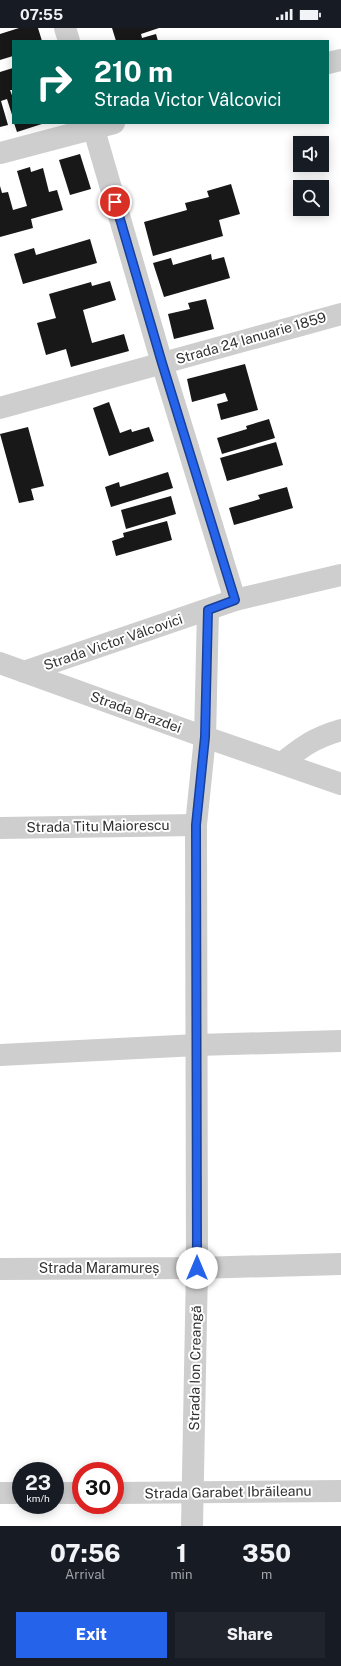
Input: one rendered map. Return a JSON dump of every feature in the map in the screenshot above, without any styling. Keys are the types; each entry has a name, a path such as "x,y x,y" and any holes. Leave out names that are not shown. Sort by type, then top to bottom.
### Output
{"street":[{"path":"66,28 69,40"},
{"path":"329,63 341,60"},
{"path":"0,154 100,125 162,363 235,600"},
{"name":"Strada 24 Ianuarie 1859","path":"0,408 341,314"},
{"name":"Strada Victor Vâlcovici","path":"24,672 235,600 341,575"},
{"name":"Strada Ion Creangă","path":"192,1526 191,1493 197,1268 198,1045 196,825 205,737 208,610"},
{"name":"Strada Brazdei","path":"0,663 341,784"},
{"path":"282,763 307,743 341,730"},
{"name":"Strada Titu Maiorescu","path":"0,828 196,825"},
{"path":"0,1055 198,1045 341,1041"},
{"name":"Strada Maramureș","path":"0,1269 197,1268 341,1264"},
{"name":"Strada Garabet Ibrăileanu","path":"124,1493 341,1491"},
{"path":"0,1493 12,1493"}],"building":[{"path":"19,28 38,28 42,40 12,40 12,56 0,60 0,34"},
{"path":"112,28 159,28 141,34 142,38 156,34 158,40 116,40"},
{"path":"12,68 12,90 10,90 12,95 12,115 7,99 1,101 8,125 0,127 0,72"},
{"path":"14,124 42,124 17,132"},
{"path":"80,154 91,189 70,195 59,160"},
{"path":"30,167 31,172 43,168 49,192 57,190 63,210 31,219 33,228 0,237 0,186 2,193 8,192 13,210 27,206 17,171"},
{"path":"231,184 240,214 219,220 223,236 153,256 144,222 187,210 185,203 209,197 207,191"},
{"path":"90,239 97,263 23,284 14,254 34,248 36,255"},
{"path":"211,254 212,260 224,257 230,278 164,297 153,263 171,258 173,265"},
{"path":"110,281 116,300 83,310 92,343 124,334 129,351 71,367 66,349 46,355 37,323 56,318 49,294 91,282 92,286"},
{"path":"206,299 214,329 174,339 168,314 190,309 188,303"},
{"path":"245,364 258,410 221,420 217,404 228,401 225,393 192,402 187,379"},
{"path":"109,402 120,433 131,429 132,432 149,427 154,441 109,456 93,408"},
{"path":"269,419 275,438 222,454 217,438 247,429 246,426"},
{"path":"28,427 44,486 31,489 34,500 19,503 0,434"},
{"path":"276,442 283,465 227,481 220,458"},
{"path":"168,472 173,488 111,507 105,487 119,482 120,487"},
{"path":"287,487 293,508 234,525 229,508 260,499 258,495"},
{"path":"171,496 176,514 126,529 121,510"},
{"path":"167,521 172,540 116,556 112,541 124,537 123,533"}],"route":[{"path":"115,202 162,363 235,600 208,610 205,737 196,825 198,1045 197,1268"}]}
